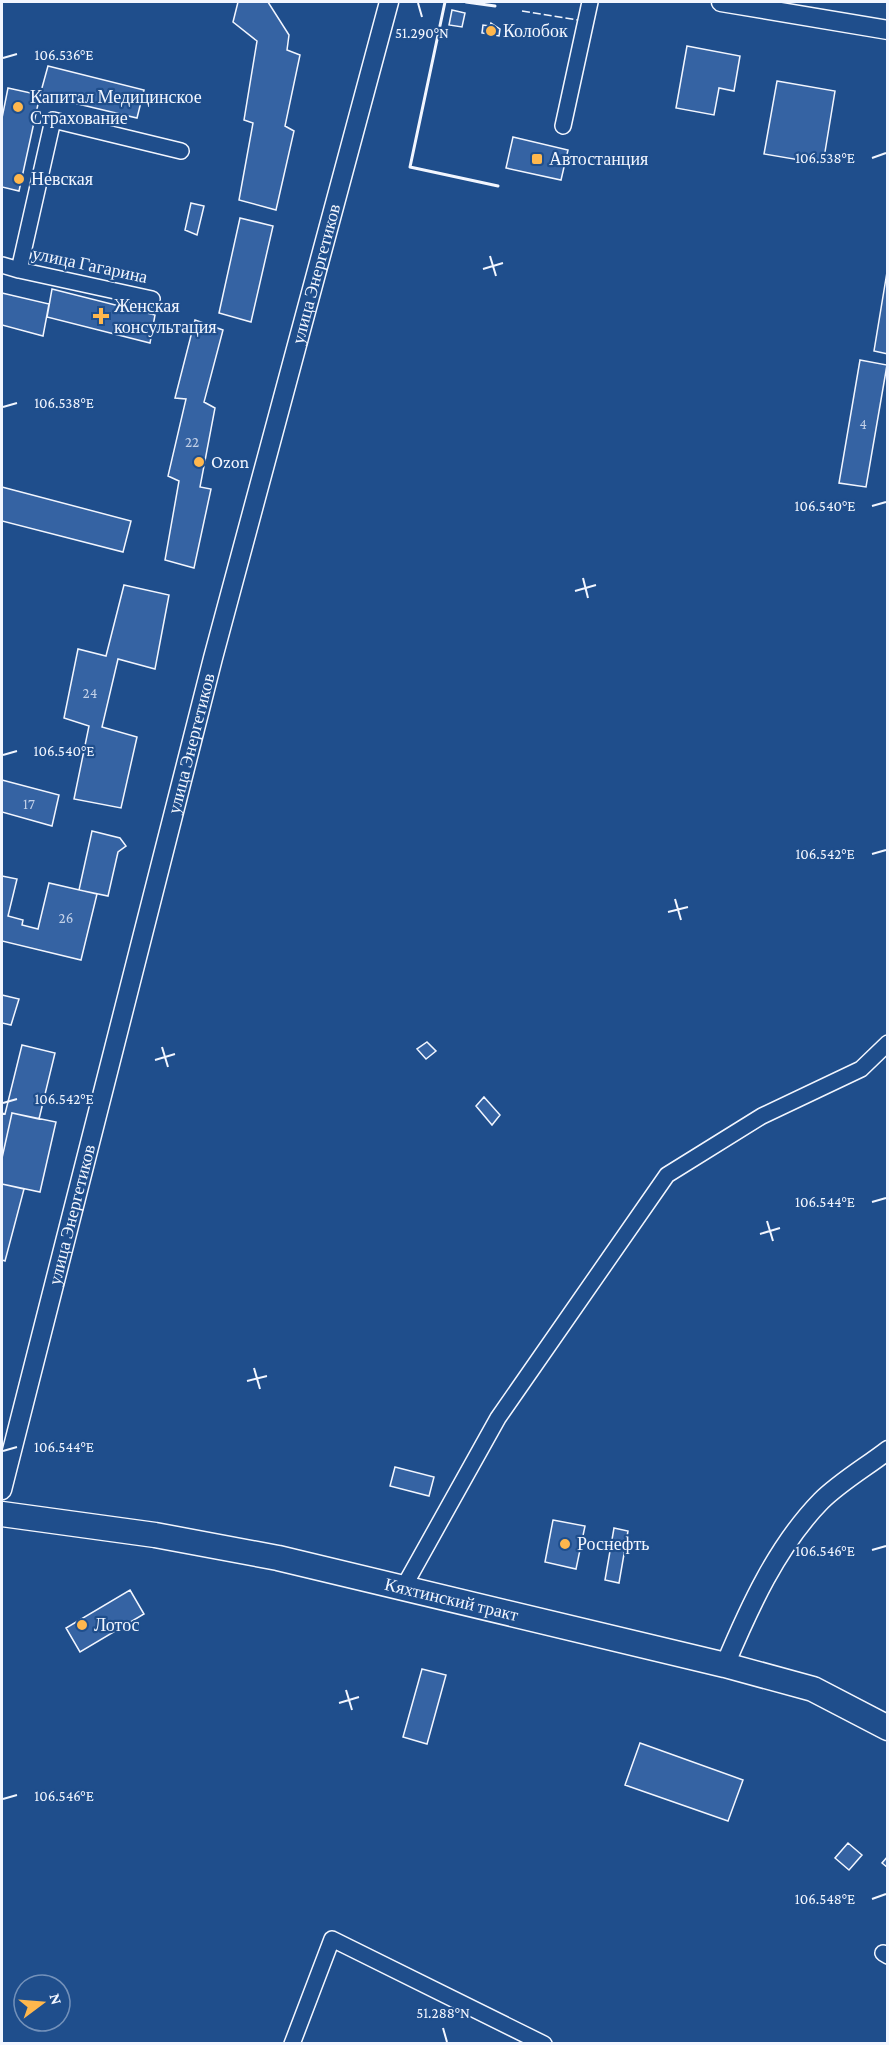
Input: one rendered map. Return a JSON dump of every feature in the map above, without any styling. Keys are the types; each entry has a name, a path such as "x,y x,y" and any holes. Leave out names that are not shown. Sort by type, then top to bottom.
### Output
{"highway":[{"name":"Кяхтинский тракт","path":"2,1514 155,1535 267,1556 402,1590 725,1665 813,1689 888,1728"}],"street":[{"name":"улица Энергетиков","path":"2,1490 213,658 389,2"},
{"path":"563,126 590,2"},
{"path":"721,2 888,30"},
{"name":"улица Гагарина","path":"19,270 53,120 181,152"},
{"name":"улица Гагарина","path":"2,265 152,299"},
{"path":"402,1590 498,1418 667,1175 762,1116 861,1070 888,1043"},
{"path":"725,1665 749,1608 792,1538 822,1501 888,1450"},
{"path":"292,2043 332,1939 544,2043"}],"building":[{"path":"238,2 268,2 289,35 287,50 300,55 285,126 294,131 276,210 239,200 253,123 244,120 257,41 233,22"},
{"path":"452,10 465,13 462,27 449,25"},
{"name":"Колобок","path":"491,23 500,29 499,36 482,33 483,25 490,26"},
{"path":"687,46 740,56 734,91 719,88 714,115 676,108"},
{"path":"48,66 144,90 137,118 40,95"},
{"path":"777,81 835,91 823,164 764,154"},
{"path":"8,88 40,95 19,191 2,187 2,118"},
{"name":"Автостанция","path":"513,137 568,150 561,180 506,168"},
{"path":"191,203 204,206 197,235 185,230"},
{"path":"240,218 273,226 251,322 219,313"},
{"path":"888,266 888,354 874,351"},
{"name":"Женская консультация","path":"52,289 155,315 150,343 47,317"},
{"path":"2,293 49,304 43,336 2,325"},
{"path":"195,320 223,330 204,402 215,408 200,487 211,489 194,568 165,560 179,481 168,476 186,399 175,398"},
{"path":"860,360 887,365 866,487 839,483"},
{"path":"2,487 131,521 123,552 2,521"},
{"path":"124,585 169,595 155,669 118,659 102,727 137,737 121,808 74,799 89,726 64,718 78,649 106,656"},
{"path":"2,780 59,795 52,826 2,812"},
{"path":"92,831 120,838 126,846 118,852 108,896 79,890"},
{"path":"2,876 17,879 8,916 23,920 22,925 38,929 49,883 97,894 81,960 2,941"},
{"path":"2,995 19,999 11,1025 2,1023"},
{"path":"427,1042 436,1051 426,1059 417,1049"},
{"path":"22,1045 55,1053 39,1119 12,1113 2,1158 2,1113 5,1114"},
{"path":"484,1097 500,1115 492,1125 476,1106"},
{"path":"12,1113 56,1122 40,1192 2,1184 2,1158"},
{"path":"2,1184 24,1189 5,1261 2,1260"},
{"path":"395,1467 434,1477 429,1496 390,1486"},
{"name":"Роснефть","path":"553,1520 585,1526 576,1569 545,1562"},
{"path":"614,1528 628,1531 619,1583 605,1580"},
{"path":"130,1590 144,1614 80,1652 66,1628"},
{"path":"422,1669 446,1675 427,1744 403,1737"},
{"path":"640,1743 743,1780 728,1821 625,1785"},
{"path":"848,1843 862,1855 849,1870 835,1858"},
{"path":"888,1856 888,1868 882,1863"}],"fence":[{"path":"522,11 578,20"}],"wall":[{"path":"445,2 410,167 498,186"},
{"path":"466,2 495,6"}],"place":[{"name":"Колобок","path":"491,31"},
{"name":"Капитал Медицинское Страхование","path":"18,107"},
{"name":"Автостанция","path":"537,159"},
{"name":"Невская","path":"19,179"},
{"name":"Женская консультация","path":"101,316"},
{"name":"Ozon","path":"199,462"},
{"name":"Роснефть","path":"565,1544"},
{"name":"Лотос","path":"82,1625"}]}
